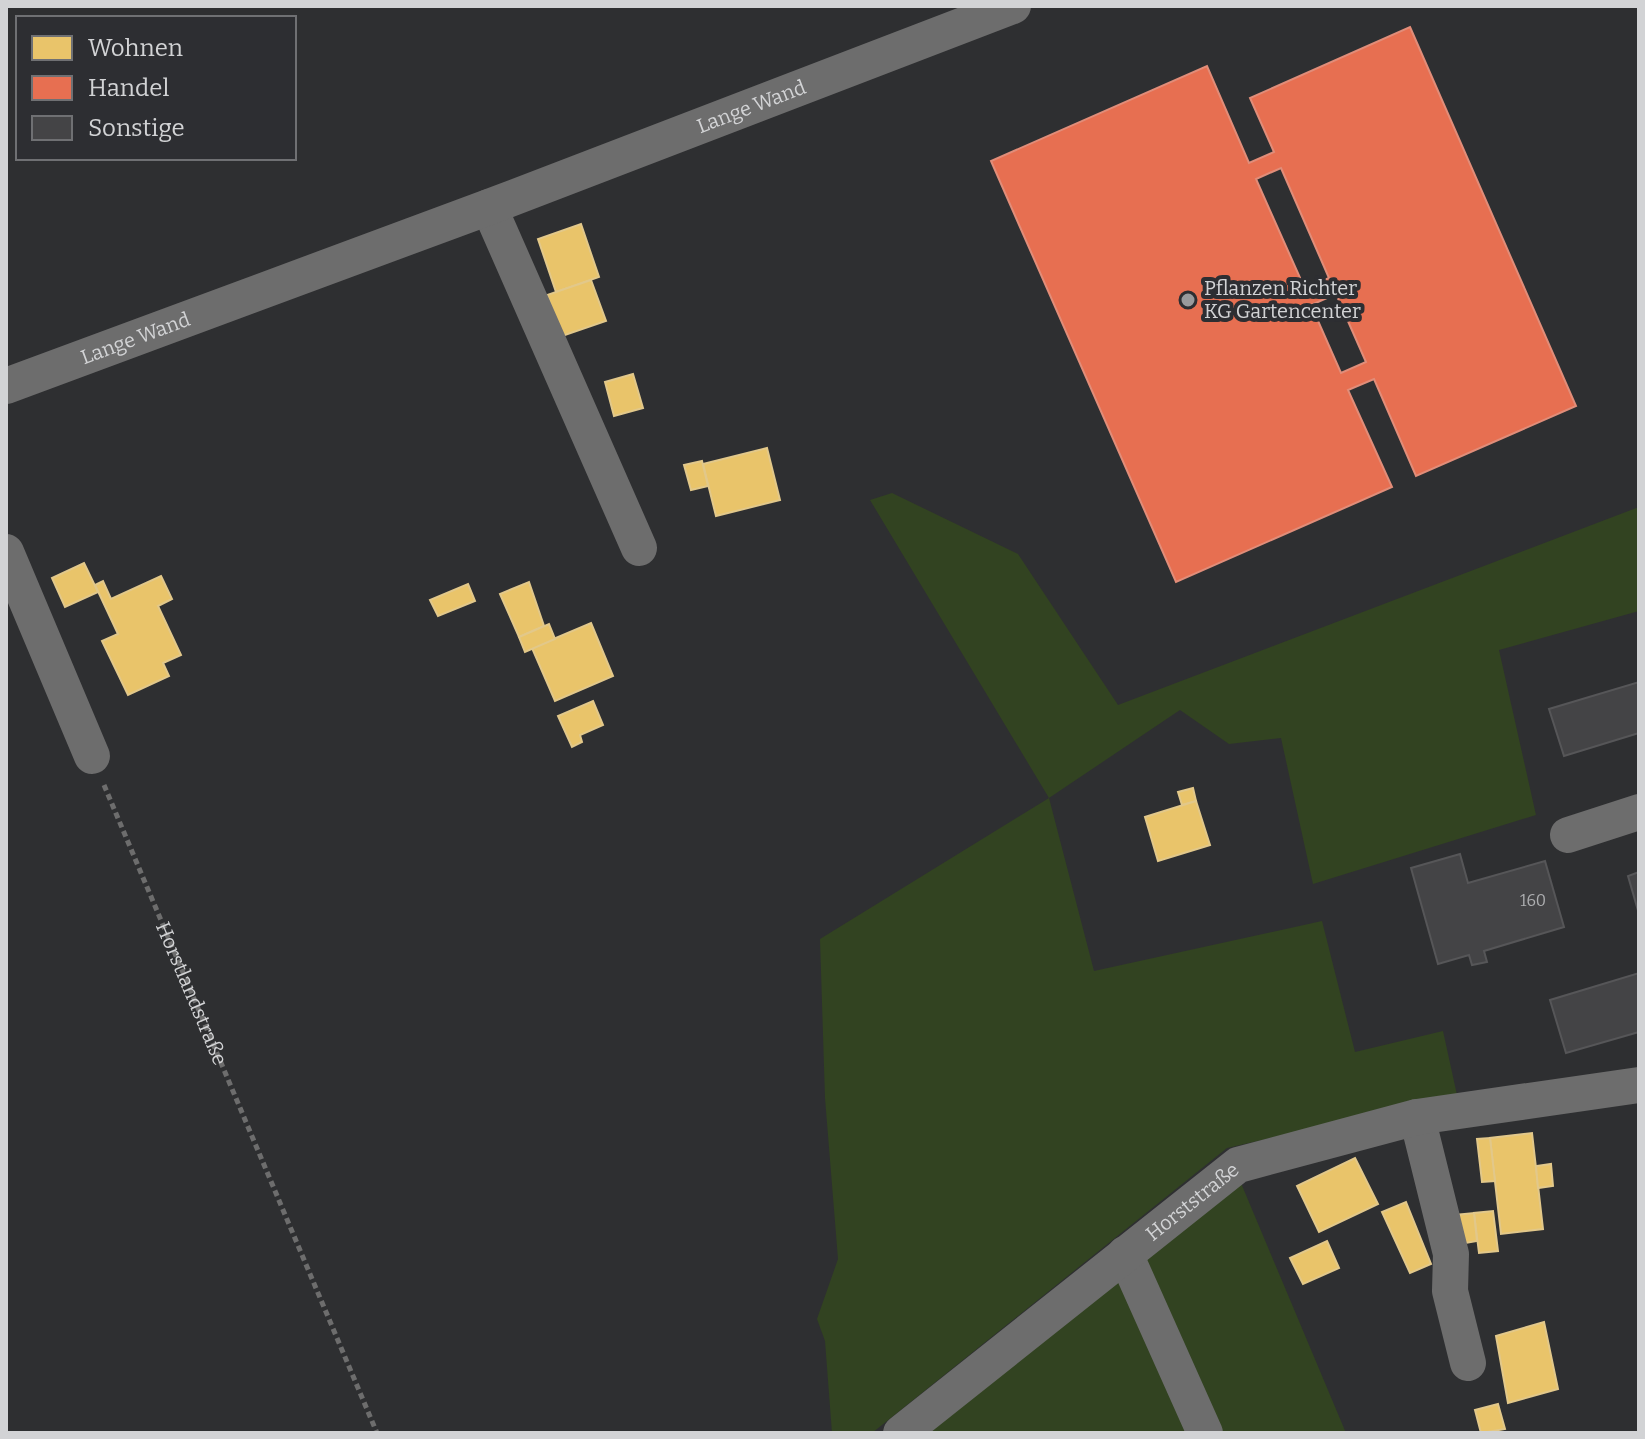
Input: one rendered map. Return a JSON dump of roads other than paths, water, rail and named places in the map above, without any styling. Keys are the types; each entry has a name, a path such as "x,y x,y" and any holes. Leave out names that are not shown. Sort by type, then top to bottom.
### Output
{"street":[{"name":"Lange Wand","path":"6,386 489,207 1013,6"},
{"path":"489,207 639,548"},
{"path":"6,552 92,756"},
{"path":"1568,835 1639,812"},
{"name":"Horststraße","path":"901,1433 1238,1165 1417,1117 1639,1085"},
{"path":"1417,1117 1451,1254 1450,1291 1468,1363"},
{"path":"1125,1254 1205,1433"}],"place":[{"name":"Pflanzen Richter KG Gartencenter","path":"1188,300"}]}
